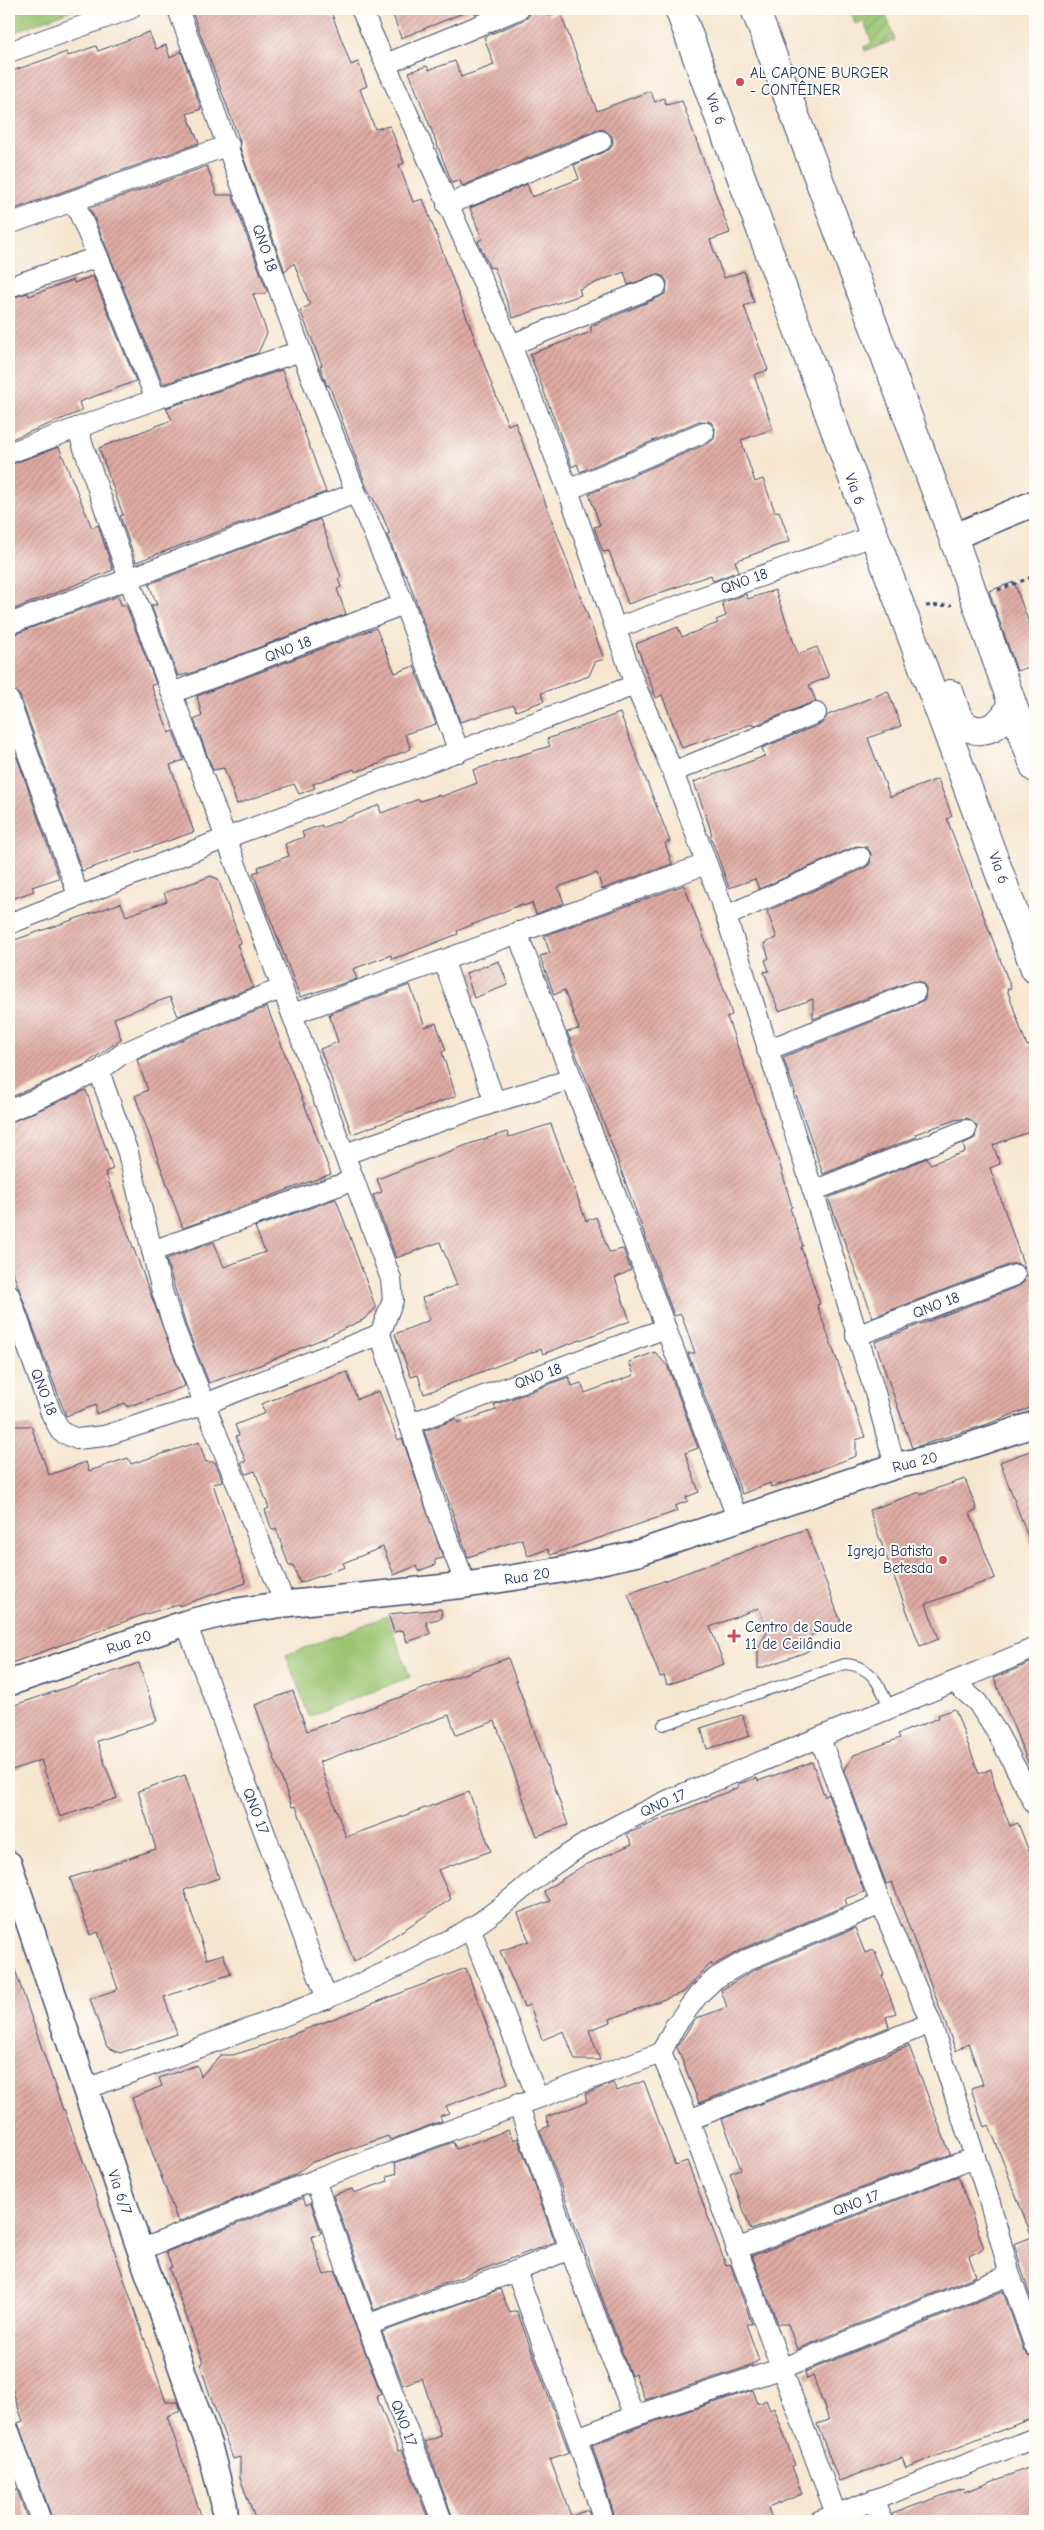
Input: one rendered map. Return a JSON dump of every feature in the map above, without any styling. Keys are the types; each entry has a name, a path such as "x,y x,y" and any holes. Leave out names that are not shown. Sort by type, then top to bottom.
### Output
{"main road":[{"name":"Via 6","path":"679,9 858,496 947,727 1035,969"},
{"path":"747,9 767,41"},
{"path":"755,9 953,538 1035,768"},
{"path":"858,496 910,585 959,718 971,728 988,730 1004,721 1011,703"}],"street":[{"path":"9,52 130,9"},
{"name":"QNO 18","path":"178,9 229,145 302,351 356,493 404,604 459,752"},
{"path":"361,9 511,346 568,490 635,685 673,772 726,916 813,1191 894,1466"},
{"path":"386,64 519,9"},
{"path":"447,205 601,141"},
{"path":"9,224 229,145"},
{"path":"74,201 156,399"},
{"path":"9,287 98,257"},
{"path":"511,346 656,286"},
{"path":"9,453 156,399 302,351"},
{"path":"77,428 129,579 391,1279 393,1300 380,1334 442,1523 466,1585"},
{"path":"568,490 704,432"},
{"path":"9,624 356,493"},
{"path":"953,538 1035,503"},
{"name":"QNO 18","path":"616,628 873,536"},
{"name":"QNO 18","path":"172,694 404,604"},
{"path":"9,924 78,895 226,838 635,685"},
{"path":"9,700 16,741 78,895"},
{"path":"673,772 816,713"},
{"path":"726,916 860,857"},
{"path":"292,1014 444,962 516,932 706,864"},
{"path":"516,932 738,1520"},
{"path":"444,962 495,1102"},
{"path":"9,1111 99,1071 122,1054 189,1024 281,989"},
{"path":"767,1050 915,992"},
{"path":"99,1071 128,1153 152,1251 175,1330 285,1604"},
{"path":"345,1154 495,1102 572,1079"},
{"path":"813,1191 966,1130"},
{"path":"152,1251 354,1180"},
{"name":"QNO 18","path":"856,1336 1015,1275"},
{"name":"QNO 18","path":"9,1294 51,1413 61,1432 77,1439 104,1436 205,1404 380,1334"},
{"name":"QNO 18","path":"409,1424 666,1328"},
{"name":"Rua 20","path":"9,1683 186,1623 230,1612 285,1604 466,1585 562,1570 638,1553 894,1466 936,1457 1035,1424"},
{"name":"QNO 17","path":"186,1623 327,1999"},
{"name":"QNO 17","path":"86,2089 327,1999 393,1969 470,1928 553,1865 612,1826 671,1798 1035,1648"},
{"path":"954,1682 977,1702 998,1734 1035,1805"},
{"path":"820,1738 881,1904 931,2023 976,2157 1010,2275 1035,2347"},
{"name":"Via 6/7","path":"9,1864 140,2250 209,2446 224,2504 226,2521"},
{"path":"140,2250 316,2180 537,2096 661,2053 676,2026 698,1994 716,1978 749,1959 881,1904"},
{"path":"470,1928 537,2096"},
{"path":"689,2120 931,2023"},
{"path":"661,2053 689,2120 736,2249 783,2368 828,2518 1035,2438"},
{"path":"518,2104 570,2249 634,2416"},
{"name":"QNO 17","path":"736,2249 976,2157"},
{"name":"QNO 17","path":"316,2180 366,2324 442,2521"},
{"path":"366,2324 516,2271 570,2249"},
{"path":"516,2271 577,2438 604,2521"},
{"path":"577,2438 634,2416 783,2368 1010,2275"},
{"path":"9,2431 41,2521"},
{"path":"873,2500 882,2521"}],"lane":[{"path":"663,1725 845,1664 856,1664 870,1673 878,1682 890,1709"}],"green space":[{"path":"9,9 75,9 9,34"},
{"path":"840,9 884,9 895,40 865,51 864,47 872,43 864,21 855,24 851,12 841,12"},
{"path":"387,1616 410,1677 309,1716 286,1655"}],"building":[{"path":"191,9 330,9 351,65 358,62 367,86 360,89 375,129 390,126 404,163 399,165 413,202 423,199 493,388 508,425 515,422 604,659 595,662 589,676 541,693 544,701 516,711 514,705 460,722 406,574 404,574 387,535 390,534 382,515 367,488 329,385 327,386 320,366 322,365 300,310 310,305 294,263 285,272 240,148 240,141"},
{"path":"391,9 473,9 401,38"},
{"path":"473,9 489,9 475,14"},
{"path":"531,9 547,9 549,16 560,12 597,111 650,91 655,102 664,98 666,105 682,101 730,233 710,240 724,278 744,271 754,302 744,306 768,370 754,375 773,429 741,440 755,482 763,479 775,512 779,511 790,541 735,561 739,571 713,581 711,575 628,604 609,551 603,552 594,527 600,525 589,494 709,443 714,439 715,428 711,422 699,421 580,472 577,464 572,467 530,354 591,332 591,326 660,297 666,293 667,282 664,277 657,274 628,285 624,272 579,289 581,295 513,318 494,267 490,268 479,244 478,241 482,239 470,208 527,184 532,197 579,179 574,165 610,149 613,143 612,136 603,129 596,130 462,186 460,180 452,183 409,72 427,66 429,70 455,61 461,77 494,65 484,37 524,20 529,16"},
{"path":"149,32 156,49 166,45 170,58 181,51 201,109 187,114 199,143 9,211 9,72 67,52 68,56 96,46 98,51"},
{"path":"207,166 217,195 232,195 267,291 264,294 253,294 267,333 258,353 163,384 90,208"},
{"path":"93,276 136,381 79,402 82,411 9,440 9,299 28,293 29,296 73,280 74,283"},
{"path":"282,370 326,492 136,562 120,516 123,515 99,448 172,420 166,408"},
{"path":"59,447 92,528 98,525 113,570 9,611 9,465"},
{"path":"320,519 341,577 338,579 341,587 337,589 346,614 189,674 178,676 151,605 157,605 149,584"},
{"path":"1014,582 1035,640 1035,665 1017,671 989,591"},
{"path":"775,590 798,654 817,647 829,677 809,685 816,701 753,726 752,724 682,748 662,695 656,698 636,644 678,627 682,637 718,623 716,620 726,616 722,603 746,594 748,599"},
{"path":"118,596 121,605 126,605 156,684 151,685 169,733 173,731 184,760 170,765 194,832 82,871 20,696 11,688 9,682 9,636"},
{"path":"376,628 395,673 414,666 436,724 405,734 411,749 383,760 379,764 355,772 354,769 313,784 315,788 299,794 294,784 237,804 224,768 213,770 194,720 202,716 197,696"},
{"path":"888,691 901,726 868,738 890,797 938,779 952,816 947,819 1011,988 1007,989 1020,1027 1027,1046 1035,1043 1035,1130 993,1145 1000,1164 990,1168 1025,1269 1017,1263 1011,1264 873,1317 828,1198 927,1158 930,1164 965,1152 963,1144 975,1138 977,1126 968,1118 955,1120 915,1134 916,1137 823,1174 783,1057 919,1003 925,999 926,988 922,982 911,981 813,1019 813,999 779,1011 764,972 769,971 765,960 769,958 764,943 777,938 767,911 865,868 870,864 871,853 867,847 856,846 759,889 755,879 729,888 694,782 765,756 762,748 821,724 828,715"},
{"path":"620,713 670,841 665,843 672,864 602,889 597,873 558,887 564,903 536,914 532,903 523,906 522,904 457,931 458,934 412,952 392,959 391,955 353,969 357,979 300,997 253,873 259,871 258,867 289,856 285,844 304,837 302,832 322,825 322,828 379,805 381,813 419,799 420,801 439,795 440,797 477,783 473,770 550,746 547,739"},
{"path":"17,757 59,878 32,887 34,891 9,900 9,760"},
{"path":"211,876 218,879 241,943 237,944 253,987 178,1016 170,997 114,1018 121,1039 86,1064 9,1098 9,942 121,903 126,916 167,901 164,893"},
{"path":"684,885 726,995 732,1015 727,1017 781,1168 792,1207 790,1208 803,1246 801,1247 820,1304 817,1305 865,1437 856,1440 856,1456 790,1481 771,1487 770,1483 742,1494 688,1353 695,1353 681,1314 674,1316 605,1126 567,1032 579,1029 564,990 554,995 540,956 550,953 544,936"},
{"path":"499,961 508,985 474,998 466,973"},
{"path":"410,985 425,1027 436,1023 446,1050 442,1052 456,1096 352,1134 320,1049 338,1042 329,1014"},
{"path":"267,1007 331,1174 183,1228 135,1096 148,1090 137,1060 194,1035"},
{"path":"86,1090 113,1169 105,1172 185,1386 127,1407 125,1403 96,1414 96,1405 66,1416 9,1262 9,1123"},
{"path":"551,1124 586,1221 596,1217 609,1252 623,1249 631,1270 615,1278 630,1321 543,1354 541,1349 424,1394 418,1375 411,1377 395,1334 430,1320 422,1298 457,1285 440,1242 396,1258 373,1195 382,1192 377,1179 472,1143 507,1132 509,1137"},
{"path":"336,1199 376,1308 363,1320 322,1339 260,1365 209,1383 186,1326 166,1259 214,1242 224,1267 265,1252 255,1227"},
{"path":"1026,1273 1027,1277 1035,1274 1035,1406 985,1425 912,1448 875,1342 1019,1286 1024,1282"},
{"path":"655,1352 668,1367 698,1448 685,1453 699,1492 686,1497 688,1501 675,1506 677,1511 550,1555 548,1549 528,1556 522,1539 468,1557 424,1431 456,1419 458,1423 496,1410 494,1405 569,1377 572,1386 581,1383 585,1393 634,1375 629,1362"},
{"path":"347,1372 357,1399 379,1391 398,1440 402,1438 443,1558 435,1560 435,1565 418,1571 416,1566 394,1575 383,1547 343,1563 345,1567 300,1583 293,1566 289,1566 276,1528 272,1530 265,1510 269,1508 255,1471 246,1474 241,1462 246,1462 236,1436 239,1435 235,1425 265,1413 261,1404"},
{"path":"9,1426 31,1426 49,1475 86,1462 89,1471 128,1458 131,1464 199,1442 206,1462 215,1462 223,1482 213,1484 246,1583 179,1606 179,1604 140,1616 9,1664"},
{"path":"1035,1449 1035,1550 1033,1550 1000,1462"},
{"path":"965,1479 977,1510 970,1513 995,1578 926,1604 939,1639 920,1646 869,1510"},
{"path":"806,1529 842,1625 810,1636 813,1647 806,1652 758,1669 758,1649 767,1632 759,1608 710,1627 724,1664 667,1685 664,1676 660,1677 628,1594"},
{"path":"441,1609 442,1618 426,1622 430,1634 407,1642 403,1630 394,1632 388,1614"},
{"path":"508,1658 568,1825 537,1836 495,1721 456,1735 449,1715 319,1762 346,1837 469,1792 491,1851 438,1870 451,1899 354,1962 296,1806 292,1807 255,1705 293,1691 307,1731"},
{"path":"1035,1661 1035,1780 994,1678"},
{"path":"139,1663 157,1721 97,1741 117,1798 60,1817 41,1760 9,1771 9,1707"},
{"path":"955,1709 979,1774 991,1769 995,1787 1010,1826 1018,1823 1035,1867 1035,2312 1014,2244 1032,2237 989,2125 984,2127 977,2107 971,2088 983,2084 968,2043 956,2051 892,1882 886,1884 844,1769 854,1755 900,1738 898,1734 939,1718 938,1715"},
{"path":"742,1715 750,1736 707,1749 701,1728"},
{"path":"812,1762 825,1797 828,1794 864,1892 845,1899 847,1905 744,1948 712,1966 711,1963 684,1992 610,2019 611,2022 589,2030 600,2060 575,2060 564,2031 542,2040 530,2005 524,2007 500,1951 529,1941 518,1913 550,1901 544,1891 581,1867 632,1844 627,1834 739,1787 738,1784 757,1778 758,1781"},
{"path":"185,1775 219,1878 184,1890 207,1959 223,1954 231,1974 164,1997 177,2034 120,2053 107,2047 90,1999 118,1989 98,1932 90,1935 70,1878 156,1849 138,1791"},
{"path":"855,1928 865,1953 874,1950 884,1975 882,1976 896,2013 886,2017 889,2027 699,2103 677,2047 695,2019 727,2007 721,1990 754,1970"},
{"path":"9,1961 12,1961 63,2110 92,2185 166,2402 178,2402 181,2411 167,2416 203,2521 53,2521 18,2423 23,2421 9,2381"},
{"path":"466,1968 508,2083 446,2106 449,2113 440,2116 442,2121 390,2140 388,2136 310,2163 295,2175 178,2222 132,2098 162,2086 159,2078 197,2065 201,2076 221,2055 233,2055 262,2046"},
{"path":"909,2046 950,2154 751,2230 730,2173 741,2169 722,2119"},
{"path":"644,2081 675,2165 687,2161 726,2265 730,2264 752,2324 746,2324 759,2360 750,2366 645,2400 635,2374 631,2376 540,2130 549,2126 546,2117 587,2102 585,2094 613,2083 617,2091"},
{"path":"508,2130 513,2140 518,2138 555,2242 374,2310 333,2195 352,2189 354,2193 388,2181 387,2176 397,2173 395,2163 453,2142 456,2149"},
{"path":"958,2176 984,2248 969,2256 976,2276 797,2349 788,2324 778,2324 752,2256"},
{"path":"303,2198 306,2205 311,2203 321,2233 311,2237 324,2275 335,2271 381,2394 376,2395 398,2451 402,2450 429,2521 256,2521 240,2478 240,2457 233,2459 212,2401 200,2364 203,2363 169,2268 172,2267 166,2252"},
{"path":"500,2289 510,2313 517,2311 569,2452 550,2459 571,2516 588,2510 592,2521 454,2521 425,2442 441,2436 422,2378 403,2385 382,2332"},
{"path":"1003,2291 1024,2351 1028,2356 1035,2359 1035,2417 906,2468 902,2458 839,2481 817,2424 829,2420 813,2376 807,2379 805,2372"},
{"path":"753,2390 758,2404 766,2400 770,2410 774,2408 795,2465 792,2466 802,2494 768,2508 773,2521 616,2521 592,2445 644,2425"},
{"path":"1028,2468 1035,2487 1035,2521 894,2521 892,2514 963,2488 964,2492"},
{"path":"17,2489 28,2521 9,2521 9,2492"}],"place":[{"name":"AL CAPONE BURGER - CONTÊINER","path":"740,82"},
{"name":"Igreja Batista Betesda","path":"943,1560"},
{"name":"Centro de Saude 11 de Ceilândia","path":"734,1636"}]}
